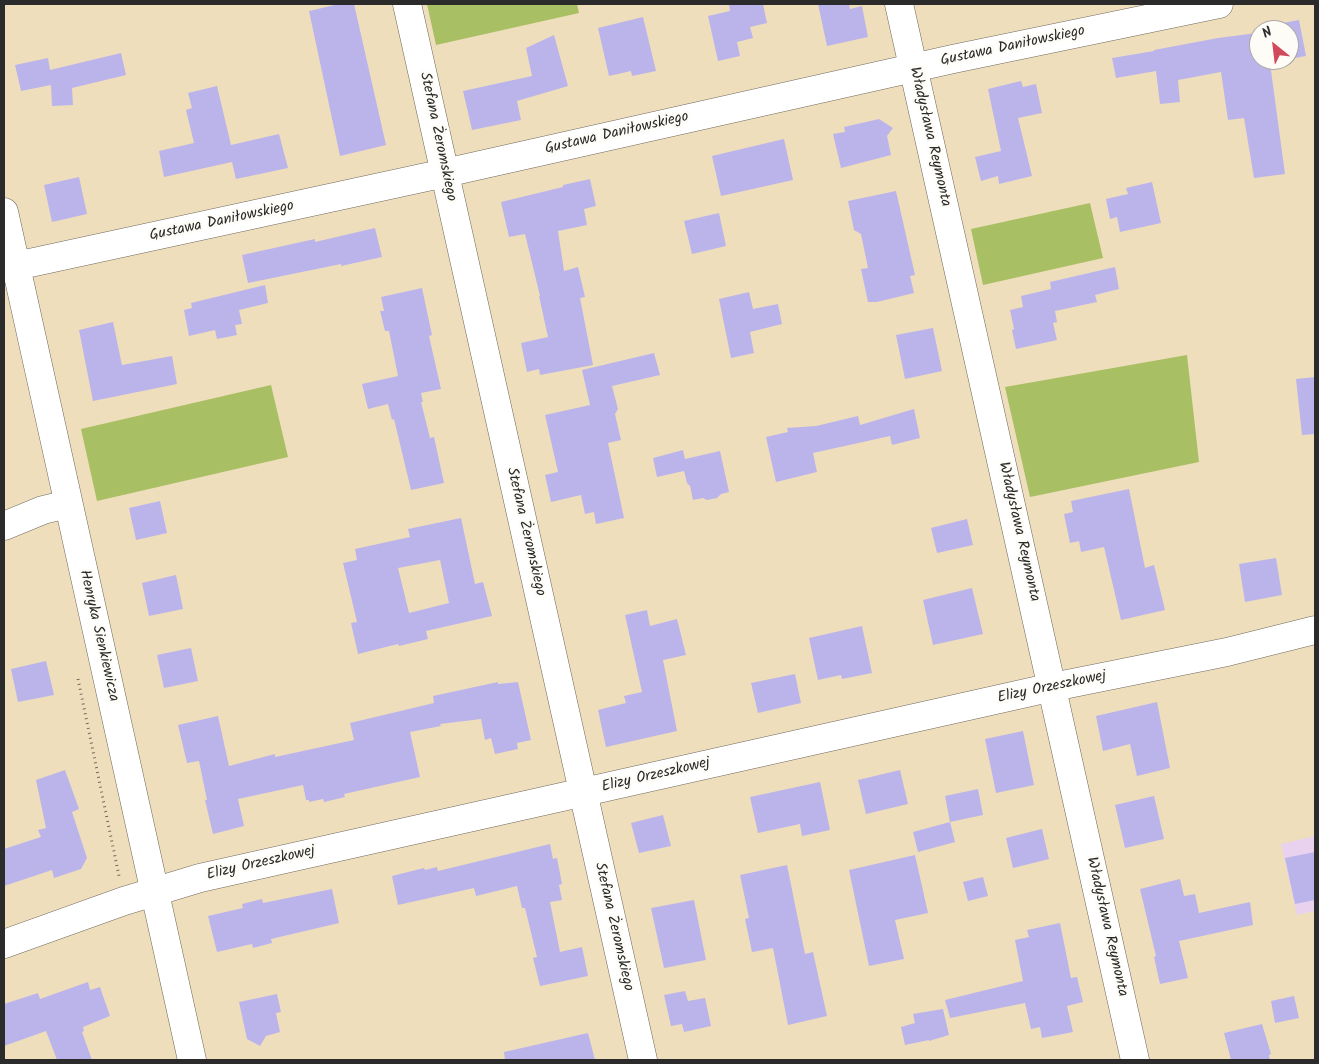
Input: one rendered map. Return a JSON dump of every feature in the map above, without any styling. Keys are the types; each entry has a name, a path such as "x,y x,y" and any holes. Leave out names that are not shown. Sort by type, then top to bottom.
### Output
{"street":[{"name":"Stefana Żeromskiego","path":"407,4 643,1060"},
{"name":"Władysława Reymonta","path":"899,4 1135,1060"},
{"name":"Gustawa Daniłowskiego","path":"16,266 445,173 913,68 1219,4"},
{"name":"Henryka Sienkiewicza","path":"4,212 192,1060"},
{"path":"4,526 44,510 68,504"},
{"name":"Elizy Orzeszkowej","path":"4,944 154,891 200,878 1052,687 1227,652 1315,630"}],"path":[{"path":"78,677 120,881"}],"shaded area":[{"path":"1315,836 1315,911 1297,915 1281,844"}],"green space":[{"path":"427,4 577,4 579,13 436,45"},
{"path":"1090,203 1103,258 983,285 971,229"},
{"path":"1187,355 1199,462 1030,497 1005,387"},
{"path":"271,385 288,457 97,501 81,429"}],"building":[{"path":"339,4 354,4 386,145 340,156 309,11"},
{"path":"729,4 763,4 767,23 750,27 753,38 737,42 740,56 718,61 708,16 730,11"},
{"path":"818,4 849,4 850,9 862,6 868,37 827,46"},
{"path":"643,17 656,71 632,76 631,71 609,76 598,28"},
{"path":"1299,20 1306,56 1299,57"},
{"path":"1249,34 1249,70 1271,70 1285,174 1254,178 1244,118 1228,120 1221,72 1178,80 1180,102 1160,104 1156,71 1116,78 1112,58"},
{"path":"554,35 568,86 517,101 521,120 472,130 463,91 532,76 526,48"},
{"path":"121,53 126,75 72,88 73,105 52,106 51,85 21,91 15,65 48,58 50,70"},
{"path":"1021,81 1023,87 1036,84 1042,113 1018,118 1032,176 999,184 998,176 981,181 975,157 1001,151 988,89"},
{"path":"217,86 231,145 279,134 288,168 236,179 232,162 164,177 159,151 194,143 186,110 192,108 188,93"},
{"path":"879,119 893,128 887,136 891,155 841,168 833,134 845,132 844,127"},
{"path":"784,139 793,180 721,196 712,156"},
{"path":"79,177 87,214 52,222 44,185"},
{"path":"590,179 596,206 584,209 587,225 558,231 564,271 578,267 585,297 580,298 593,365 540,375 539,369 527,372 521,343 548,337 525,234 509,237 501,202"},
{"path":"1152,182 1161,223 1120,232 1117,217 1110,219 1106,199 1128,194 1126,188"},
{"path":"896,191 915,275 910,276 914,293 877,302 868,302 861,269 868,268 861,234 854,230 848,201"},
{"path":"719,213 726,246 692,254 684,221"},
{"path":"375,228 382,257 248,283 242,255 315,239 315,242"},
{"path":"1115,267 1119,289 1095,295 1097,302 1055,311 1057,322 1053,323 1057,340 1016,349 1010,310 1023,307 1021,296 1051,289 1050,282"},
{"path":"265,285 268,303 239,310 242,324 235,325 237,335 217,339 215,330 189,336 184,310 192,308 191,303"},
{"path":"422,288 432,335 429,336 441,389 421,393 423,402 421,402 430,438 434,437 444,483 411,490 394,419 392,420 388,404 368,409 362,384 398,376 389,331 385,331 380,311 384,311 381,297"},
{"path":"749,292 753,309 778,304 782,324 750,332 754,353 731,358 719,299"},
{"path":"113,322 122,365 172,356 177,384 93,401 79,330"},
{"path":"933,328 942,371 905,379 896,335"},
{"path":"654,353 660,375 612,386 618,409 615,414 621,440 608,443 624,518 596,524 594,512 585,514 581,495 551,502 545,475 558,472 545,415 590,405 582,370"},
{"path":"1315,377 1315,434 1302,435 1296,379"},
{"path":"914,409 920,438 892,445 890,436 813,453 817,472 776,482 766,437 788,432 787,428 816,426 858,416 860,425"},
{"path":"683,450 685,459 720,451 729,492 721,494 717,498 693,500 684,471 657,477 653,458"},
{"path":"1129,489 1145,568 1154,565 1165,610 1121,620 1104,547 1081,552 1079,541 1070,543 1064,514 1073,512 1071,501"},
{"path":"160,501 167,533 136,540 129,508"},
{"path":"461,518 475,584 483,582 492,616 426,631 428,639 358,654 351,623 357,622 343,563 357,560 355,549 410,537 408,529","holes":["440,560 449,603 409,613 398,568"]},
{"path":"967,519 973,545 937,553 931,528"},
{"path":"1276,558 1282,595 1245,602 1239,564"},
{"path":"176,575 183,609 149,616 142,583"},
{"path":"972,588 983,634 933,645 923,600"},
{"path":"647,610 650,626 677,619 686,655 663,660 677,731 606,747 598,710 626,703 624,696 642,692 625,615"},
{"path":"862,626 872,673 842,679 841,675 818,680 809,638"},
{"path":"191,648 198,681 164,688 157,655"},
{"path":"46,661 54,695 18,702 11,669"},
{"path":"795,674 801,703 758,713 751,683"},
{"path":"498,682 498,684 518,682 531,740 517,743 518,749 495,754 491,738 485,740 481,719 440,724 441,726 410,732 420,777 344,794 345,797 324,802 323,799 309,802 309,800 306,800 303,785 238,799 244,826 213,834 199,761 187,763 178,725 218,716 229,766 275,754 275,757 354,740 350,723 434,703 433,696"},
{"path":"1157,702 1170,768 1137,776 1130,744 1103,751 1096,716"},
{"path":"1023,731 1034,785 996,793 985,739"},
{"path":"65,770 79,809 72,812 87,858 81,869 54,878 52,870 4,886 4,849 41,837 38,830 46,828 36,780"},
{"path":"900,770 908,804 866,814 858,780"},
{"path":"820,782 830,830 802,836 800,824 758,833 750,797"},
{"path":"978,789 983,815 950,822 945,796"},
{"path":"1154,796 1164,839 1125,848 1115,805"},
{"path":"663,815 671,846 639,853 631,823"},
{"path":"950,822 955,842 918,852 913,832"},
{"path":"1042,829 1049,859 1013,868 1006,838"},
{"path":"550,844 553,859 557,858 562,884 559,885 562,900 550,902 560,952 582,947 588,976 540,986 533,958 537,957 525,908 522,908 517,886 476,896 474,888 398,905 392,876 424,868 425,870 437,867 438,871"},
{"path":"1315,852 1315,900 1295,904 1285,858"},
{"path":"915,855 928,913 895,920 904,959 869,966 849,870"},
{"path":"787,865 805,954 813,952 827,1016 788,1025 773,948 752,952 745,919 749,918 740,875"},
{"path":"983,877 988,896 968,901 963,882"},
{"path":"1180,879 1184,896 1195,894 1199,913 1250,902 1253,925 1179,941 1188,978 1160,984 1154,957 1156,956 1140,889"},
{"path":"332,889 339,923 271,939 272,943 253,948 252,944 217,952 208,916 243,908 242,904 262,899 263,903"},
{"path":"694,900 706,960 664,968 651,908"},
{"path":"1060,923 1071,978 1077,977 1083,1002 1067,1006 1073,1032 1042,1038 1040,1027 1031,1029 1025,1003 950,1018 945,1000 1023,981 1015,940 1029,937 1027,930"},
{"path":"88,982 90,990 100,987 110,1016 83,1027 84,1031 82,1032 92,1060 57,1060 46,1031 4,1046 4,1004 38,993 40,999"},
{"path":"685,991 688,1001 705,998 711,1026 684,1032 682,1024 671,1026 664,995"},
{"path":"277,994 281,1012 276,1013 280,1032 266,1036 260,1046 247,1039 239,1002"},
{"path":"1294,996 1299,1018 1275,1023 1271,1001"},
{"path":"943,1009 949,1035 905,1045 901,1027 915,1023 913,1014"},
{"path":"1262,1024 1271,1054 1269,1055 1270,1060 1231,1060 1224,1033"},
{"path":"588,1033 595,1060 505,1060 504,1052"}]}
